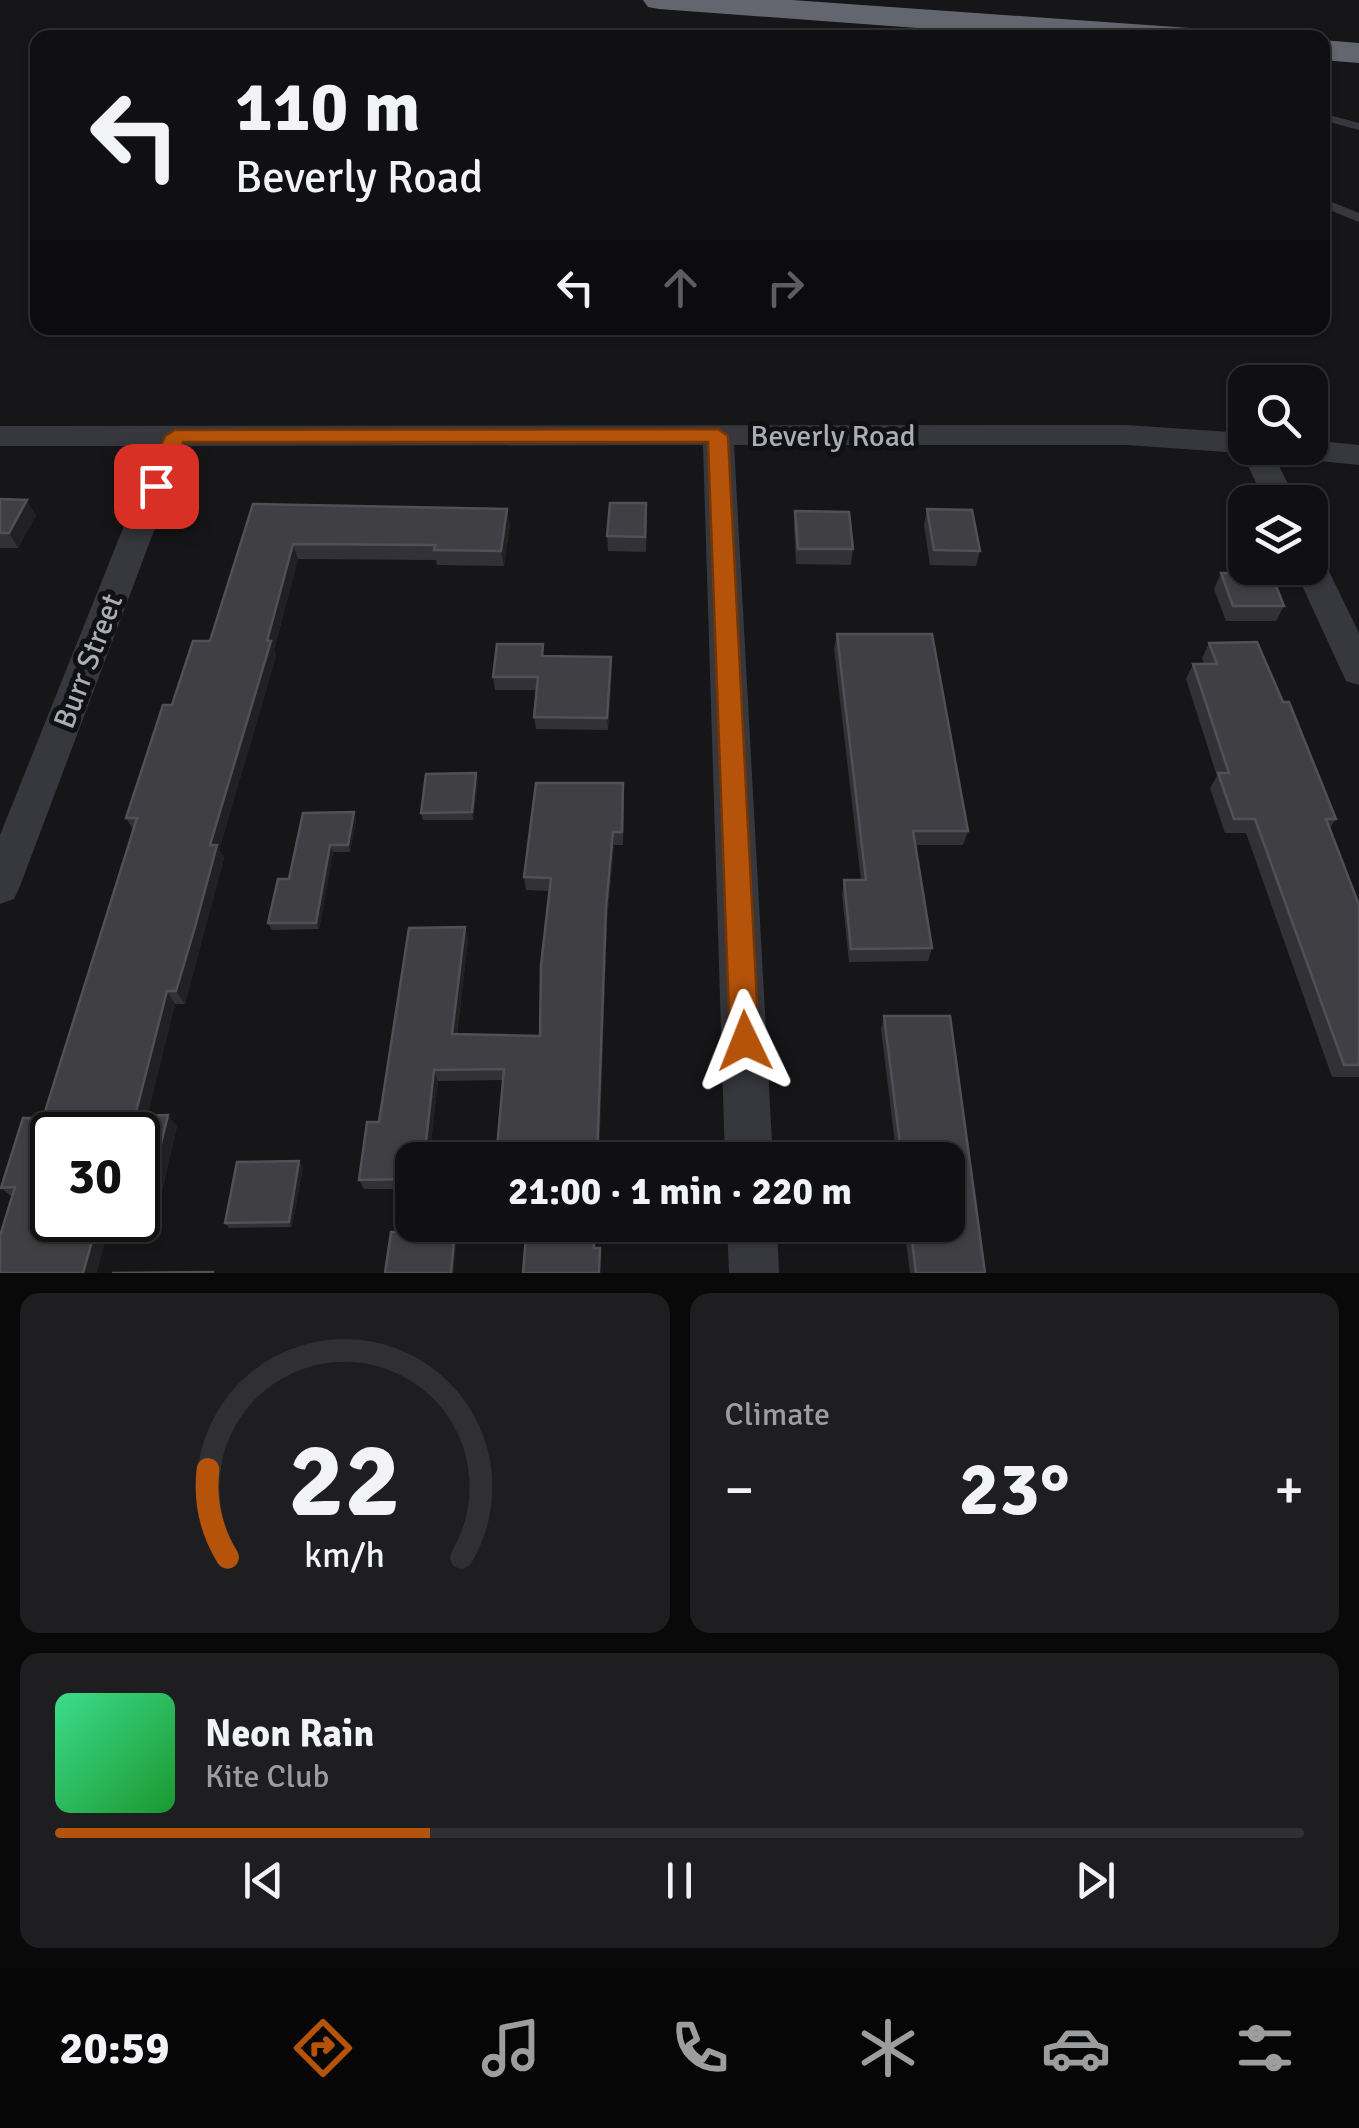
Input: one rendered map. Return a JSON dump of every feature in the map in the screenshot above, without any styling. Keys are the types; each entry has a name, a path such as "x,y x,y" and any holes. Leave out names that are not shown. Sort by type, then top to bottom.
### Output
{"highway":[{"path":"658,0 1093,30"},
{"path":"1330,38 1359,40"},
{"path":"1330,50 1359,52"}],"street":[{"name":"Beverly Road","path":"0,436 1126,436 1228,443"},
{"name":"Burr Street","path":"0,886 175,436"},
{"path":"718,436 749,1142"},
{"path":"1328,452 1359,455"},
{"path":"1319,585 1359,670"},
{"path":"753,1242 754,1273"}],"lane":[{"path":"1330,118 1359,127"},
{"path":"1330,205 1359,218"}],"building":[{"path":"0,499 27,500 9,533 0,533"},
{"path":"610,503 646,503 645,537 607,536"},
{"path":"253,504 507,509 501,551 434,550 435,545 293,544 267,641 271,641 210,845 217,845 195,927 176,991 167,991 136,1112 45,1112 137,818 126,818 163,705 172,705 193,641 210,641"},
{"path":"927,509 972,510 980,551 934,550"},
{"path":"795,511 849,512 853,549 798,549"},
{"path":"1221,573 1228,573 1228,585 1276,585 1284,606 1233,606"},
{"path":"837,634 932,634 968,831 913,831 932,948 851,949 844,880 866,880"},
{"path":"1257,642 1283,702 1289,702 1336,819 1326,819 1359,905 1359,1065 1344,1065 1255,819 1234,819 1218,773 1229,773 1193,664 1217,664 1209,643"},
{"path":"497,644 543,644 542,656 611,657 607,718 534,717 538,677 493,677"},
{"path":"476,773 472,812 421,813 426,774"},
{"path":"536,783 623,783 622,832 613,832 606,908 598,1142 498,1142 504,1069 434,1070 426,1142 395,1142 395,1179 359,1180 367,1122 379,1122 409,928 465,927 452,1034 540,1036 541,965 551,878 524,877"},
{"path":"354,812 348,845 330,845 316,923 268,923 278,879 289,879 303,813"},
{"path":"884,1016 950,1016 985,1273 916,1273 912,1242 965,1242 965,1142 900,1142"},
{"path":"160,1115 168,1115 160,1148"},
{"path":"23,1118 30,1118 30,1242 92,1242 83,1273 0,1273 0,1236 15,1187 1,1188"},
{"path":"299,1161 289,1222 225,1223 237,1162"},
{"path":"391,1232 395,1232 395,1242 454,1242 451,1273 385,1273"},
{"path":"526,1242 594,1242 594,1248 600,1248 599,1273 523,1273"}],"route":[{"path":"156,486 175,436 718,436 745,1041"}]}
